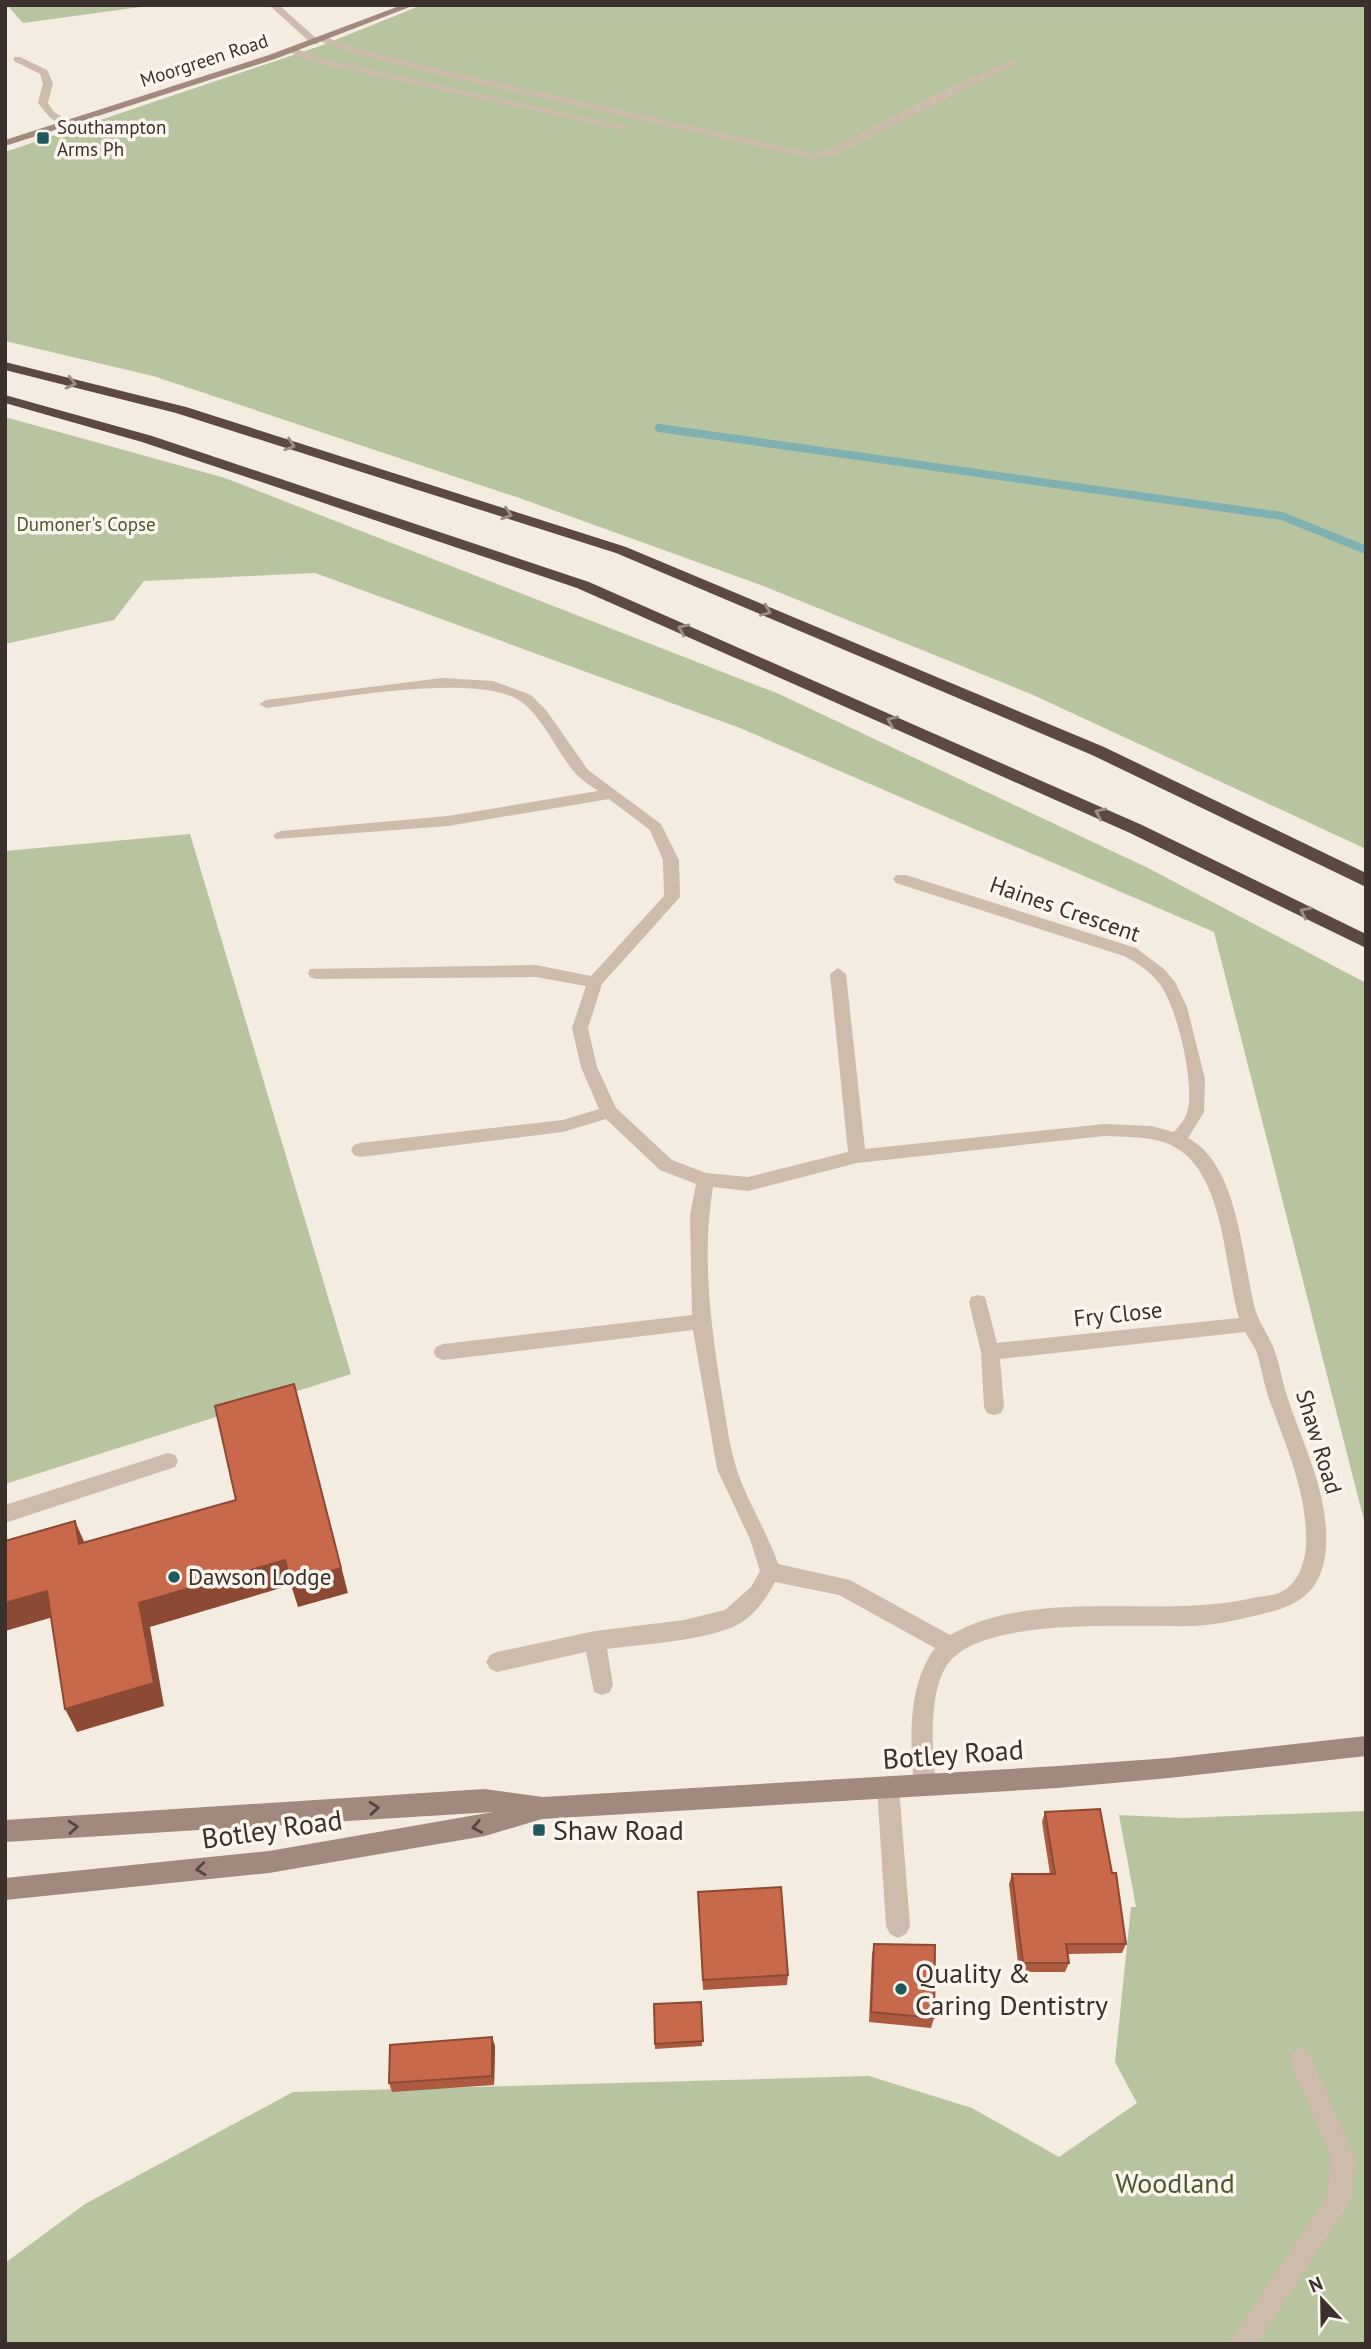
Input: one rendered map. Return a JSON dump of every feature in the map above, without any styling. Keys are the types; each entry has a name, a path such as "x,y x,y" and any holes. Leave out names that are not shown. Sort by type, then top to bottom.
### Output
{"highway":[{"path":"5,366 181,410 621,550 1098,751 1366,881"},
{"path":"5,399 147,439 583,585 1136,829 1366,942"}],"main road":[{"name":"Moorgreen Road","path":"5,143 291,50 411,5"},
{"name":"Botley Road","path":"5,1831 484,1800 543,1808 925,1785 1169,1768 1366,1746"},
{"name":"Botley Road","path":"5,1889 269,1862 485,1825 543,1808"}],"street":[{"path":"273,5 318,40 363,53 813,156 831,153 954,89 1015,62"},
{"path":"291,50 321,61 624,127"},
{"path":"17,59 44,72 48,83 43,103 51,114 65,123"},
{"path":"266,704 442,682 493,685 526,698 541,713 583,773 656,827 671,860 672,897 595,982 580,1028 589,1067 609,1112 666,1165 705,1180 748,1184 857,1156 1104,1130 1136,1129 1178,1138"},
{"path":"281,836 449,821 611,794"},
{"name":"Haines Crescent","path":"901,879 1130,952 1155,969 1171,990 1186,1031 1198,1094 1192,1122 1178,1138"},
{"path":"316,973 536,971 595,982"},
{"path":"838,974 857,1156"},
{"path":"360,1150 563,1126 609,1112"},
{"name":"Shaw Road","path":"950,1646 976,1634 1006,1625 1045,1620 1219,1615 1289,1598 1300,1589 1312,1568 1316,1540 1310,1489 1275,1389 1265,1350 1251,1324 1222,1195 1204,1161 1178,1138"},
{"path":"497,1662 595,1641 684,1629 731,1618 758,1594 769,1572 760,1539 727,1469 717,1424 701,1321 699,1215 705,1180"},
{"path":"978,1302 990,1352 994,1406"},
{"path":"443,1352 701,1321"},
{"name":"Fry Close","path":"990,1352 1251,1324"},
{"path":"5,1514 168,1461"},
{"path":"769,1572 843,1587 950,1646 936,1664 927,1689 921,1759 925,1785"},
{"path":"595,1641 602,1685"},
{"path":"888,1787 898,1926"},
{"path":"1241,2344 1339,2199 1343,2158 1301,2059"}],"green space":[{"path":"7,5 155,5 23,23"},
{"path":"422,5 1366,5 1366,849 1031,694 758,584 525,500 153,376 5,341 5,152 320,46"},
{"name":"Dumoner's Copse","path":"5,417 225,478 779,694 1148,868 1366,983 1366,1528 1214,932 740,728 315,573 144,581 114,620 5,644"},
{"path":"190,834 351,1374 5,1484 5,851"},
{"name":"Woodland","path":"1366,1811 1366,2344 5,2344 5,2263 85,2204 293,2092 869,2076 972,2108 1059,2157 1137,2103 1115,2062 1131,1907 1136,1907 1119,1815 1183,1818"}],"building":[{"name":"Dawson Lodge","path":"294,1384 341,1568 291,1583 285,1560 139,1603 154,1683 65,1709 47,1591 5,1603 5,1541 75,1521 79,1544 236,1500 215,1406"},
{"path":"1100,1809 1112,1873 1116,1873 1126,1944 1066,1944 1069,1963 1023,1963 1012,1874 1055,1874 1045,1812"},
{"path":"781,1887 788,1975 703,1980 698,1892"},
{"name":"Quality & Caring Dentistry","path":"874,1944 935,1945 934,2018 871,2012"},
{"path":"701,2002 703,2041 655,2044 654,2004"},
{"path":"492,2037 492,2076 389,2083 390,2045"}],"waterway":[{"path":"659,428 1282,516 1366,550"}],"place":[{"name":"Southampton Arms Ph","path":"43,138"},
{"name":"Dawson Lodge","path":"174,1577"},
{"name":"Shaw Road","path":"539,1830"},
{"name":"Quality & Caring Dentistry","path":"901,1989"}]}
